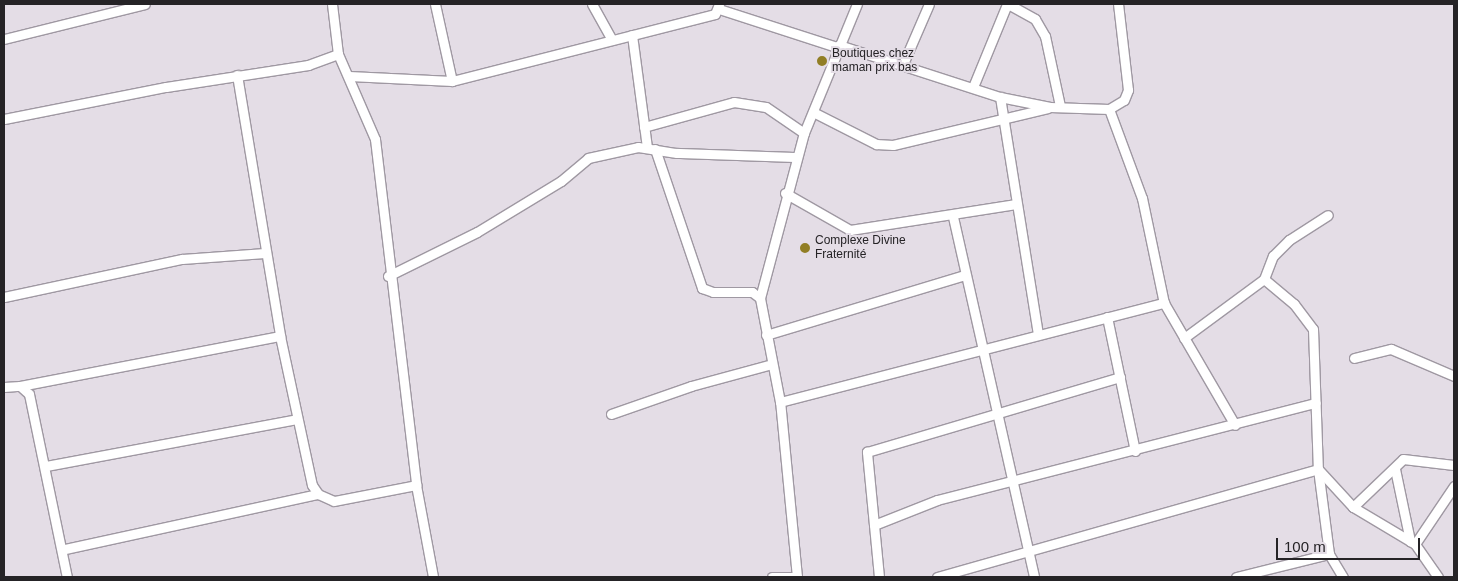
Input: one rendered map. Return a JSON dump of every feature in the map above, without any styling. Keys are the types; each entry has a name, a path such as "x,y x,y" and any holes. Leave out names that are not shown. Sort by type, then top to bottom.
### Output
{"street":[{"path":"4,39 143,4"},
{"path":"332,4 338,54 375,139 388,276 416,485 433,577"},
{"path":"436,4 452,81"},
{"path":"592,4 612,40"},
{"path":"772,577 797,577 780,402 760,298 785,193 804,133 838,46 857,4"},
{"path":"903,64 930,4"},
{"path":"973,87 1007,4 1035,19 1045,36 1060,106"},
{"path":"813,112 885,145 1002,122 1050,107 1110,109 1124,100 1128,90 1118,4"},
{"path":"349,76 452,81 715,14 719,6 838,46 903,64 1000,97 1050,107"},
{"path":"632,34 644,127 702,288 713,292 752,292 760,298"},
{"path":"4,119 236,75 308,65 338,54"},
{"path":"236,75 280,336 297,419 318,494"},
{"path":"1000,97 1002,122 1038,334"},
{"path":"644,127 734,102 766,107 804,133"},
{"path":"1110,109 1142,198 1164,303 1234,425"},
{"path":"388,276 477,232 561,181 588,158 651,148 797,157"},
{"path":"785,193 850,230 952,217 1016,204"},
{"path":"1184,338 1264,279 1273,256 1288,240 1328,216"},
{"path":"952,217 1034,577"},
{"path":"4,297 182,259 265,252"},
{"path":"766,334 965,275"},
{"path":"1264,279 1310,321 1316,403 1318,469 1329,554 1342,577"},
{"path":"780,402 1164,303"},
{"path":"1107,317 1134,451"},
{"path":"4,387 20,386 280,336"},
{"path":"1354,358 1391,349 1454,376"},
{"path":"611,414 690,386 772,364"},
{"path":"879,577 867,452 997,416 1120,377"},
{"path":"20,386 29,394 65,549 68,577"},
{"path":"874,525 937,500 1316,403"},
{"path":"46,466 297,419"},
{"path":"1353,507 1408,458 1454,465"},
{"path":"1318,469 1353,507 1412,542 1438,577"},
{"path":"938,577 1028,553 1318,469"},
{"path":"1395,469 1412,542"},
{"path":"65,549 318,494 334,501 416,485"},
{"path":"1412,542 1454,486"},
{"path":"1236,577 1329,554"}],"place":[{"name":"Boutiques chez maman prix bas","path":"822,61"},
{"name":"Complexe Divine Fraternité","path":"805,248"}]}
